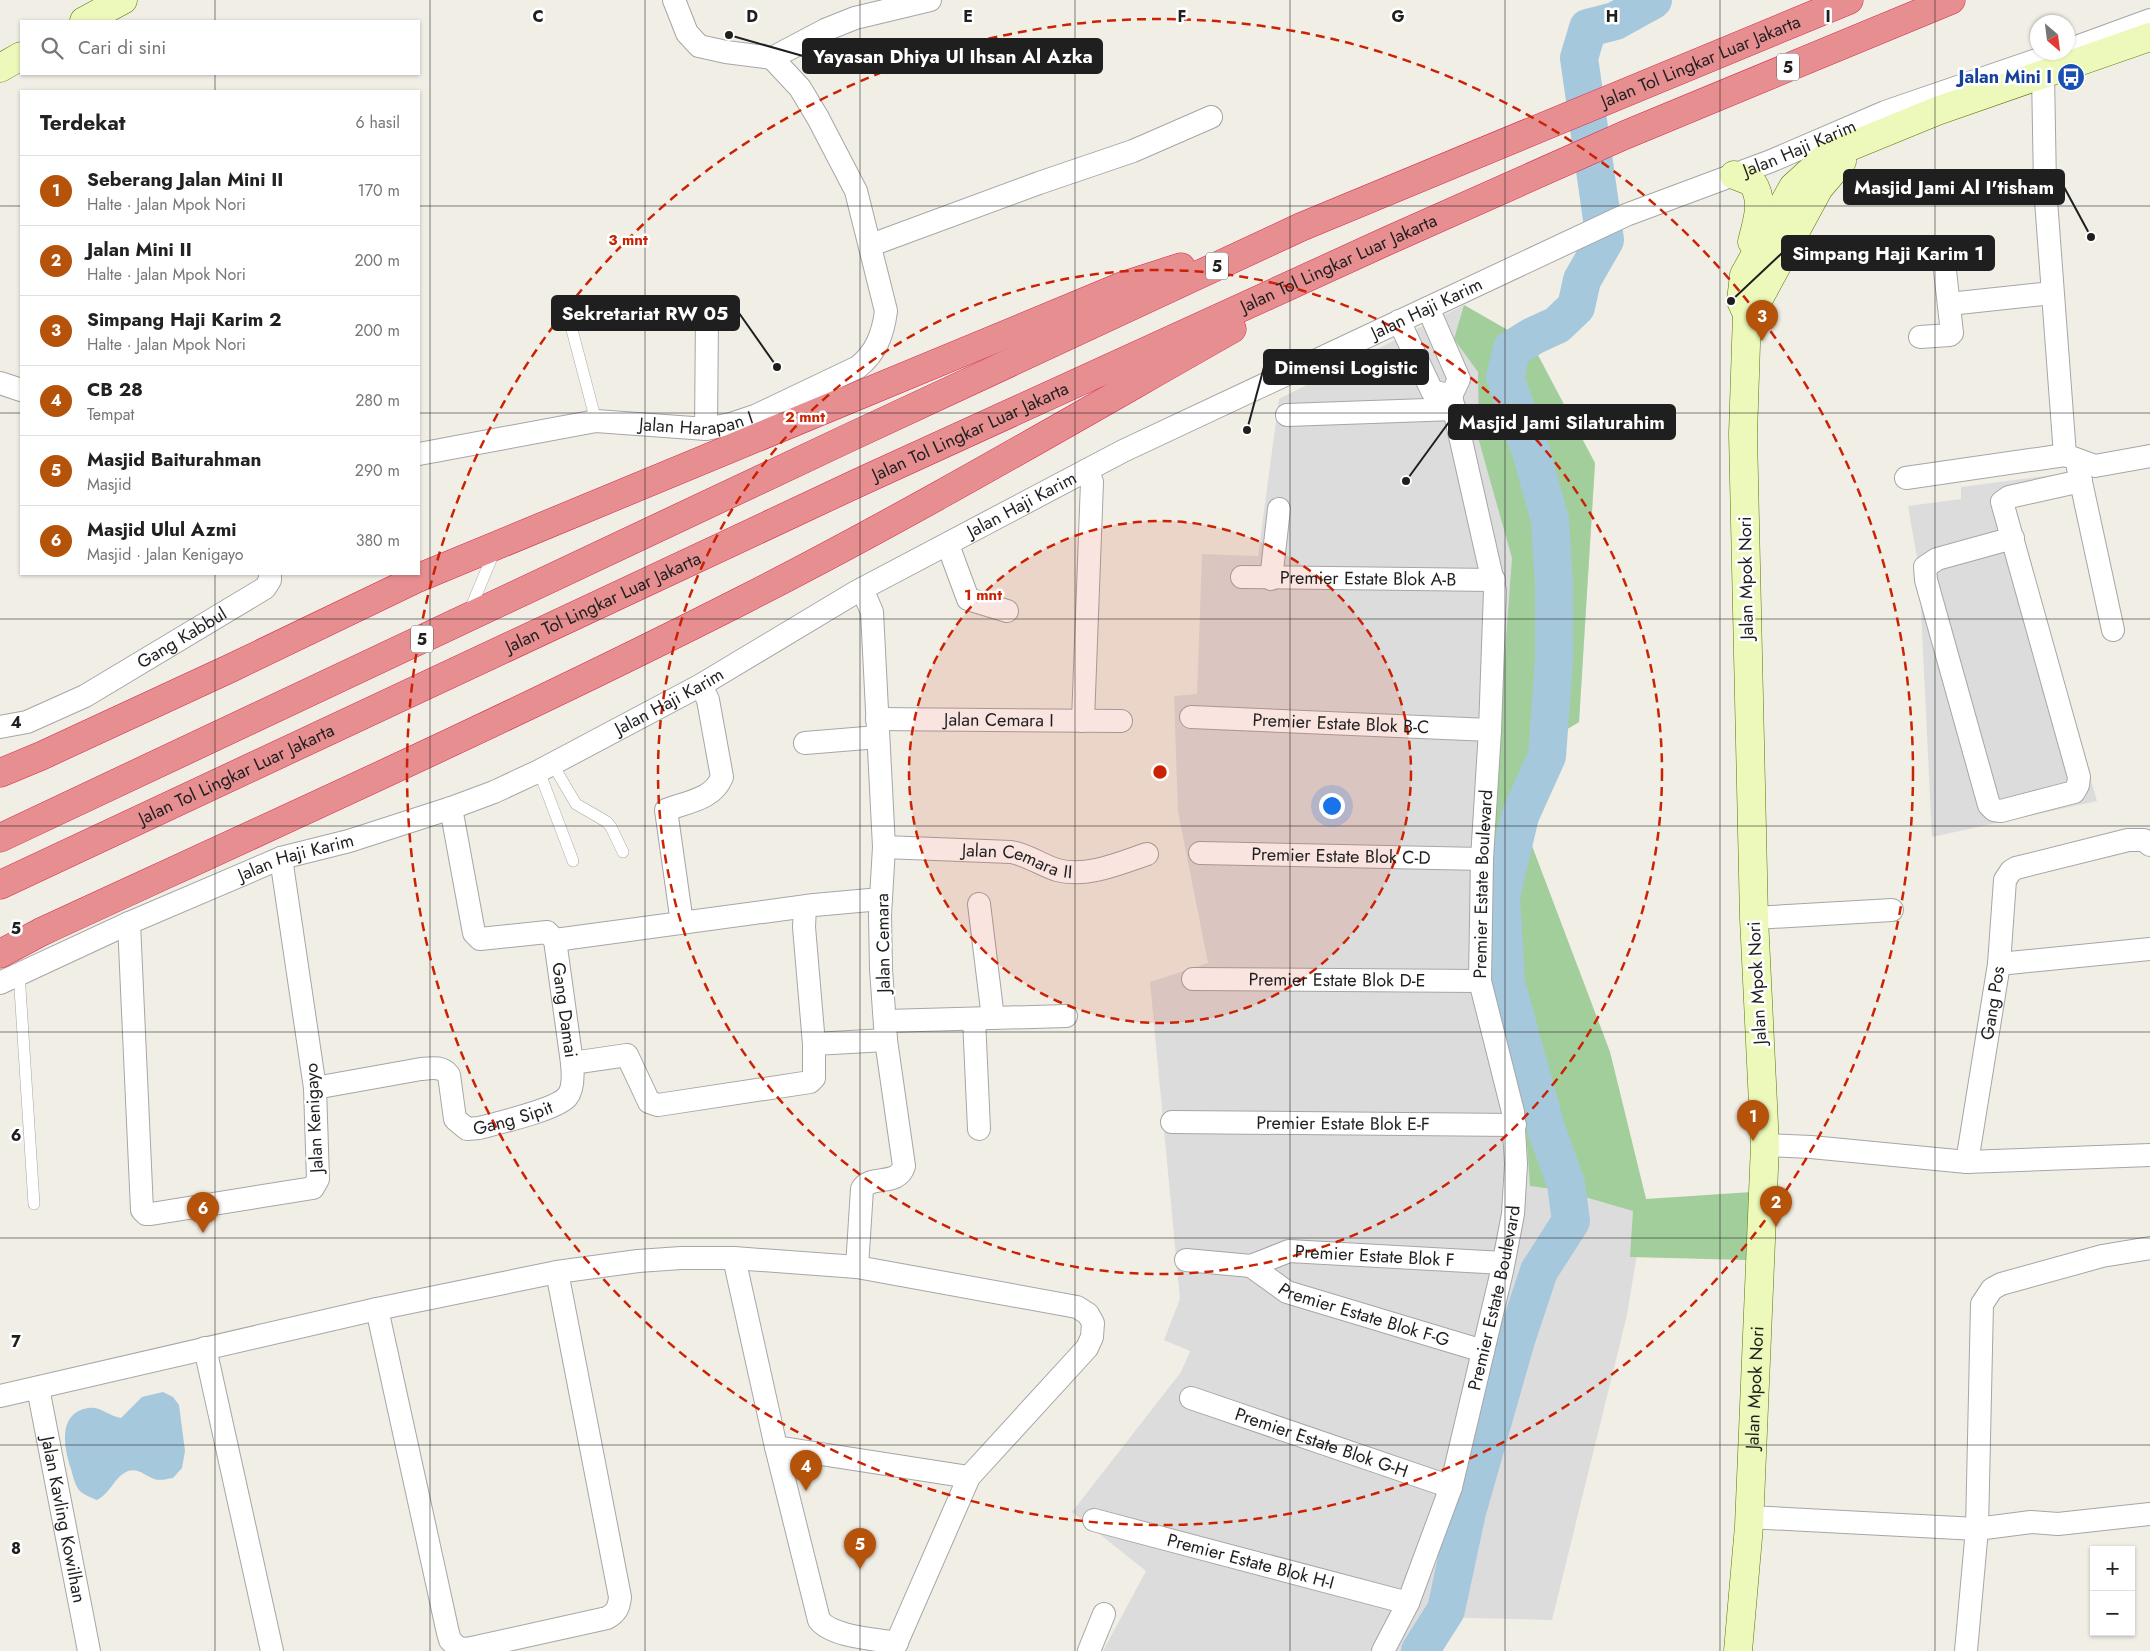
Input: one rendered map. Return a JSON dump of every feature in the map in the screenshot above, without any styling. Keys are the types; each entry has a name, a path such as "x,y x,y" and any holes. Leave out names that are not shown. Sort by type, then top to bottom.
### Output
{"highway":[{"name":"Jalan Tol Lingkar Luar Jakarta","path":"0,838 1301,227 1850,0"},
{"name":"Jalan Tol Lingkar Luar Jakarta","path":"0,885 862,481 1550,167 1951,0"},
{"path":"0,773 50,752 222,672 418,578 1125,285 1301,227"},
{"path":"0,954 41,932 471,734 746,599 912,511 1388,241"}],"main road":[{"path":"86,20 123,0"},
{"name":"Jalan Mpok Nori","path":"2075,54 2150,20"},
{"name":"Jalan Mpok Nori","path":"2075,56 2150,37"},
{"name":"Jalan Mpok Nori","path":"1738,1651 1749,1522 1765,1145 1754,918 1743,434 1746,314 1741,301 1744,275 1793,187 1827,156 2061,60"},
{"path":"1871,118 1902,113 1937,111"},
{"name":"Jalan Mpok Nori","path":"1746,314 1756,304 1819,188 1859,142"},
{"path":"1734,175 1752,182 1759,198 1760,207 1744,275"}],"street":[{"path":"674,0 688,33 699,46 726,52 772,58 825,30 855,18 930,0"},
{"name":"Jalan Harapan I","path":"420,454 596,421 706,429 730,424 756,416 858,367 873,353 884,329 886,311 856,191 800,88 772,58"},
{"name":"Jalan Haji Karim","path":"9,978 129,923 281,858 348,841 451,808 494,792 546,768 701,685 862,589 1087,470 1279,376 1626,215 1770,162 1871,118 2060,60"},
{"path":"2063,60 2045,187 2052,293 2074,466 2113,630"},
{"path":"871,246 1031,186 1133,151 1211,117"},
{"path":"1920,337 1952,334 1944,262"},
{"path":"1949,304 2052,293"},
{"path":"1428,308 1459,379 1453,403"},
{"path":"706,429 707,317"},
{"path":"1399,321 1432,391 1453,403"},
{"path":"0,383 20,390"},
{"path":"1287,415 1420,411 1453,403"},
{"name":"Premier Estate Boulevard","path":"1383,1651 1408,1603 1451,1487 1504,1263 1514,1197 1516,1164 1515,1125 1480,981 1482,859 1490,730 1495,591 1453,403"},
{"path":"1906,478 2095,466 2150,456"},
{"path":"2013,538 1936,559 1926,567 1926,580 1989,805 1994,810 2001,811 2074,792 2078,785 2078,777 2013,538 2002,502 2005,498 2074,466"},
{"path":"1083,721 1092,482 1087,470"},
{"path":"1271,579 1279,509"},
{"path":"948,545 968,598 1007,611"},
{"name":"Gang Kabbul","path":"0,728 27,722 84,696 265,588 270,580 270,575"},
{"name":"Premier Estate Blok A-B","path":"1242,577 1271,579 1494,580"},
{"name":"Jalan Cemara","path":"856,1267 862,1189 866,1184 896,1178 901,1174 904,1166 886,1030 880,942 884,847 872,612 862,589"},
{"path":"682,923 666,816 668,809 704,797 717,787 722,777 708,700 701,685"},
{"name":"Premier Estate Blok B-C","path":"1191,717 1490,730"},
{"name":"Jalan Cemara I","path":"805,743 878,728 1121,721"},
{"name":"Gang Damai","path":"451,808 476,937 480,939 547,932 555,940 572,1063 627,1055 649,1102 658,1105 810,1082 814,1078 814,1044"},
{"path":"1999,964 2005,880 2011,871 2128,840 2144,840 2150,845"},
{"name":"Jalan Cemara II","path":"884,847 1011,852 1031,857 1056,870 1073,872 1109,867 1147,854"},
{"name":"Premier Estate Blok C-D","path":"1200,853 1482,859"},
{"name":"Jalan Kenigayo","path":"129,923 141,1207 146,1214 151,1214 313,1188 318,1179 315,1088 281,858"},
{"path":"555,940 881,899"},
{"path":"979,904 983,1018 979,1128"},
{"path":"805,908 804,927 814,1044 886,1030 983,1018 1066,1016"},
{"path":"1754,918 1892,910"},
{"name":"Gang Pos","path":"1967,1162 1999,964 2150,949"},
{"name":"Premier Estate Blok D-E","path":"1193,979 1480,981"},
{"name":"Gang Sipit","path":"315,1088 421,1069 439,1068 446,1071 449,1075 455,1119 467,1129 479,1128 562,1101 569,1094 571,1088 572,1063"},
{"name":"Premier Estate Blok E-F","path":"1172,1122 1515,1125"},
{"path":"1765,1145 1811,1147 1967,1162 2150,1155"},
{"path":"1966,1651 1976,1535 1982,1304 1992,1289 2001,1284 2102,1256 2150,1248"},
{"name":"Premier Estate Blok F","path":"1251,1266 1290,1252 1504,1263"},
{"path":"0,1396 377,1309 557,1272 638,1261 681,1258 734,1258 856,1267 1078,1307 1088,1314 1093,1323 1093,1330 1087,1348 970,1477 895,1647 833,1631 819,1620 776,1447 734,1258"},
{"path":"1186,1260 1251,1266"},
{"name":"Premier Estate Blok F-G","path":"1251,1266 1287,1292 1484,1351"},
{"path":"377,1309 448,1633 450,1640 458,1648 468,1649 608,1618 617,1611 620,1604 557,1272"},
{"path":"205,1348 272,1651"},
{"name":"Jalan Kavling Kowilhan","path":"38,1388 89,1651"},
{"name":"Premier Estate Blok G-H","path":"1191,1398 1451,1487"},
{"path":"776,1447 970,1477"},
{"path":"1749,1522 1976,1535 2031,1522 2058,1524 2150,1514"},
{"name":"Premier Estate Blok H-I","path":"1094,1520 1408,1603"},
{"path":"1089,1651 1104,1614"}],"lane":[{"path":"571,326 596,421"},
{"path":"467,618 498,545"},
{"path":"546,768 576,804 607,822 623,852"},
{"path":"546,768 573,861"},
{"path":"9,978 34,1204"}],"shaded area":[{"path":"1464,305 1532,344 1595,463 1579,722 1554,737 1532,846 1610,1052 1646,1199 1627,1315 1552,1620 1430,1617 1403,1651 1103,1651 1146,1571 1072,1512 1181,1372 1190,1351 1164,1340 1180,1299 1150,982 1208,963 1178,812 1174,696 1197,694 1202,554 1258,556 1279,399"},
{"path":"2061,474 2063,497 2013,508 2097,801 1932,837 1919,569 1908,506 1961,499 1961,487"}],"green space":[{"path":"1464,305 1532,344 1595,463 1579,722 1554,737 1532,846 1610,1052 1646,1199 1752,1192 1747,1260 1630,1257 1633,1211 1561,1190 1530,1186 1525,1116 1490,1007 1483,949 1512,558 1479,441 1478,372 1454,339"}],"water":[{"path":"163,1392 173,1397 179,1405 185,1451 182,1468 173,1478 161,1480 154,1479 139,1471 128,1471 119,1477 106,1493 97,1500 78,1489 68,1461 65,1442 65,1432 71,1417 78,1411 92,1408 121,1418 142,1397"}],"waterway":[{"path":"1420,1651 1446,1610 1467,1512 1516,1340 1539,1271 1571,1221 1566,1184 1546,1128 1506,983 1501,896 1520,816 1547,756 1554,660 1554,586 1550,520 1531,452 1505,377 1512,349 1533,336 1557,325 1576,307 1582,280 1605,240 1579,58 1588,28 1615,21 1653,0"}],"place":[{"name":"Yayasan Dhiya Ul Ihsan Al Azka","path":"729,35"},
{"name":"Jalan Mini I","path":"2071,77"},
{"name":"Masjid Jami Al I'tisham","path":"2091,237"},
{"name":"Simpang Haji Karim 1","path":"1731,301"},
{"name":"Simpang Haji Karim 2","path":"1762,341"},
{"name":"Sekretariat RW 05","path":"777,367"},
{"name":"Dimensi Logistic","path":"1247,430"},
{"name":"Masjid Jami Silaturahim","path":"1406,481"},
{"name":"Seberang Jalan Mini II","path":"1753,1141"},
{"name":"Jalan Mini II","path":"1776,1227"},
{"name":"Masjid Ulul Azmi","path":"203,1233"},
{"name":"CB 28","path":"806,1491"},
{"name":"Masjid Baiturahman","path":"860,1569"}]}
